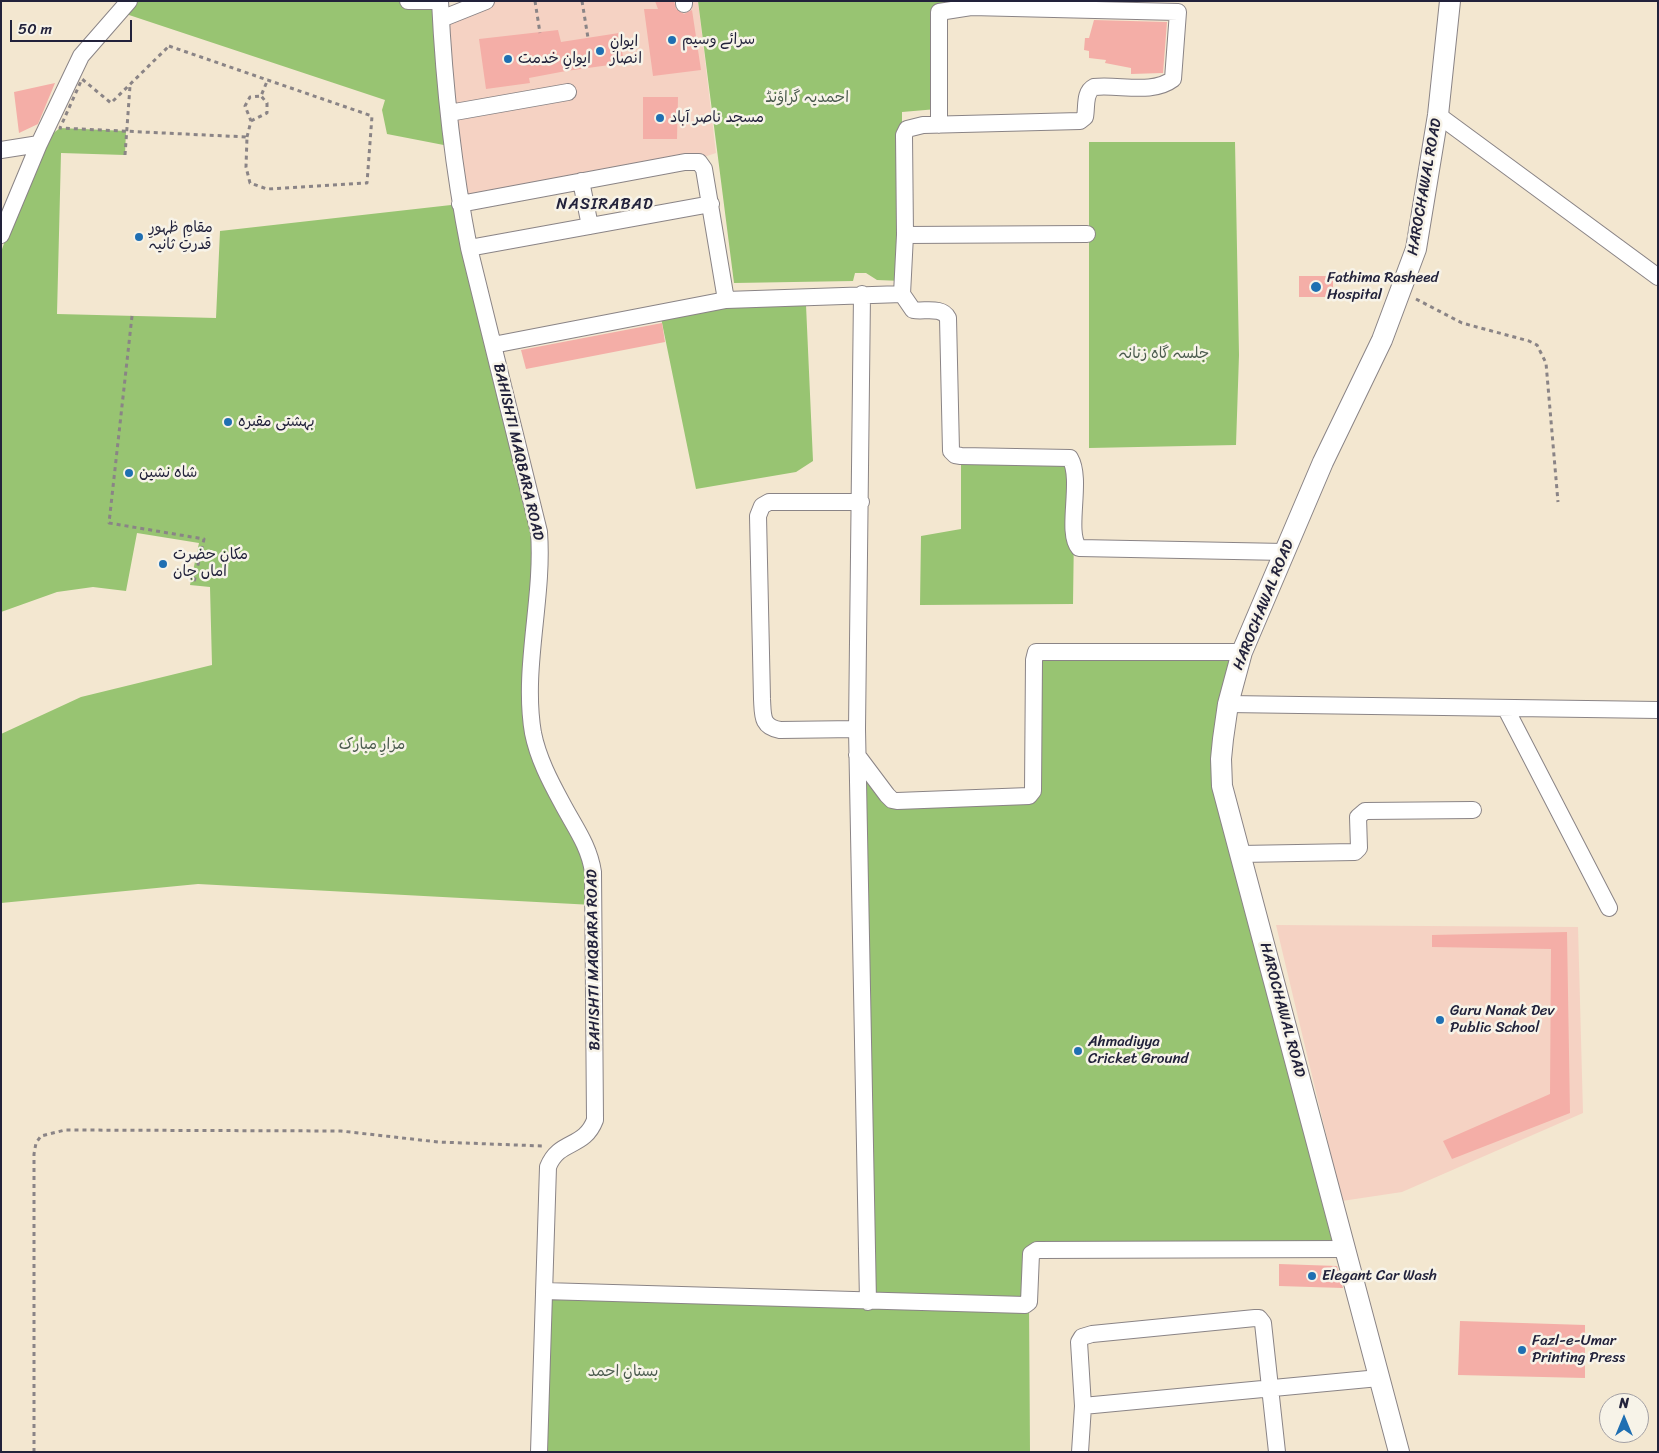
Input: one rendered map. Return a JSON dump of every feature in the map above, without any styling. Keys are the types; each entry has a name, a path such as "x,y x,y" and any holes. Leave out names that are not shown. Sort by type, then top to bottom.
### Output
{"main road":[{"name":"HAROCHAWAL ROAD","path":"1399,1452 1240,854 1221,772 1222,739 1228,704 1242,652 1323,462 1382,340 1402,291 1416,249 1438,114 1450,1"}],"street":[{"path":"1,235 39,144 81,56 129,1"},
{"path":"408,1 436,1"},
{"name":"BAHISHTI MAQBARA ROAD","path":"440,1 449,113 460,204 469,248 539,532 540,565 530,699 533,733 543,766 591,857 593,872 595,1120 585,1138 558,1150"},
{"path":"441,19 486,1"},
{"path":"939,125 939,12 971,4 1178,12 1173,79 1165,85 1149,87 1094,87 1087,95 1085,117 1080,120 914,126 907,129 904,135 905,235 902,294 913,310 940,311 946,313 948,318 951,450 955,455 961,456 1070,458 1074,471 1074,538 1078,548 1285,552"},
{"path":"449,113 568,92"},
{"path":"1438,114 1658,277"},
{"path":"1,150 39,144"},
{"path":"460,204 685,162 699,162 704,168 726,300"},
{"path":"581,181 590,226"},
{"path":"469,248 711,204"},
{"path":"905,235 1087,234"},
{"path":"862,294 857,729 868,1302"},
{"path":"493,344 726,300 902,294"},
{"path":"857,729 780,730 771,729 766,724 763,716 762,699 758,516 762,506 769,502 861,502"},
{"path":"858,755 888,796 897,802 1029,796 1033,791 1034,656 1038,651 1242,652"},
{"path":"1228,704 1658,710"},
{"path":"1506,709 1609,908"},
{"path":"1240,854 1355,852 1359,848 1358,817 1365,811 1473,810"},
{"path":"539,1452 548,1167 558,1150"},
{"path":"544,1291 868,1302 1026,1305 1029,1302 1031,1254 1037,1250 1345,1249"},
{"path":"1080,1452 1083,1406 1079,1342 1086,1335 1259,1318 1263,1323 1277,1452"},
{"path":"1083,1406 1379,1378"}],"path":[{"path":"535,1 540,32"},
{"path":"582,1 588,38"},
{"path":"247,138 60,128 82,79 111,103 169,46 372,116 368,183 267,189 250,184 246,167 247,138 251,121 245,106 250,97 261,96"},
{"path":"261,96 268,79"},
{"path":"125,155 130,86"},
{"path":"251,121 267,114 267,103 261,96"},
{"path":"1402,291 1462,323 1530,341 1543,353 1548,378 1558,502"},
{"path":"132,316 109,523 204,538 194,582"},
{"path":"34,1452 34,1154 36,1144 41,1136 65,1130 297,1129 341,1131 438,1142 546,1146 558,1150"}],"shaded area":[{"path":"489,1 698,1 716,153 692,161 460,204 441,19"},
{"name":"Guru Nanak Dev Public School","path":"1276,925 1578,927 1583,1113 1402,1192 1342,1201"}],"green space":[{"path":"129,1 436,1 454,147 387,134 382,110 385,100 120,12"},
{"name":"احمدیہ گراؤنڈ","path":"698,1 968,1 937,6 937,109 902,112 902,281 877,280 866,273 855,273 853,281 734,283"},
{"name":"مزارِ مبارک","path":"60,128 126,131 125,155 61,153 57,314 216,318 220,231 460,204 539,532 530,699 539,755 585,842 593,905 198,884 1,903 1,734 81,697 212,665 210,587 190,585 199,543 137,533 126,591 93,587 57,592 1,612 1,252 39,144"},
{"name":"جلسہ گاہ زنانہ","path":"1089,142 1235,142 1239,355 1236,445 1089,448"},
{"path":"726,300 806,305 813,461 796,472 696,489 661,318"},
{"path":"961,456 1070,458 1074,531 1073,604 920,605 921,536 961,529"},
{"name":"Ahmadiyya Cricket Ground","path":"1242,652 1221,759 1345,1249 1037,1250 1029,1302 1030,1452 540,1452 544,1291 868,1298 857,755 888,796 1024,797 1034,660"}],"building":[{"name":"سرائے وسیم","path":"655,1 674,1 676,9 684,14 692,10 701,70 653,76 644,9 658,9"},
{"path":"1094,20 1167,22 1163,73 1131,74 1131,68 1105,63 1106,60 1089,58 1089,51 1084,50 1085,38 1089,38"},
{"path":"558,30 561,42 619,33 624,63 566,71 529,78 530,83 486,89 479,39"},
{"path":"55,83 38,124 19,133 14,92"},
{"name":"مسجد ناصر آباد","path":"643,97 678,97 677,139 643,139"},
{"name":"Fathima Rasheed Hospital","path":"1299,276 1333,276 1333,297 1299,297"},
{"path":"662,323 665,342 526,369 521,350"},
{"path":"1567,932 1570,1113 1452,1159 1443,1141 1550,1094 1551,949 1432,947 1432,935"},
{"name":"Elegant Car Wash","path":"1279,1264 1337,1266 1343,1288 1279,1286"},
{"name":"Fazl-e-Umar Printing Press","path":"1460,1321 1585,1325 1585,1378 1458,1375"}],"place":[{"name":"سرائے وسیم","path":"672,40"},
{"name":"ایوانِ انصار","path":"600,51"},
{"name":"ایوانِ خدمت","path":"508,59"},
{"name":"مسجد ناصر آباد","path":"660,118"},
{"name":"مقامِ ظہورِ قدرتِ ثانیہ","path":"139,237"},
{"name":"Fathima Rasheed Hospital","path":"1316,287"},
{"name":"بہشتی مقبرہ","path":"228,422"},
{"name":"شاہ نشین","path":"129,473"},
{"name":"مکان حضرت اماں جان","path":"163,564"},
{"name":"Guru Nanak Dev Public School","path":"1440,1020"},
{"name":"Ahmadiyya Cricket Ground","path":"1078,1051"},
{"name":"Elegant Car Wash","path":"1312,1276"},
{"name":"Fazl-e-Umar Printing Press","path":"1522,1350"}],"district":[{"name":"NASIRABAD","path":"605,205"}],"park label":[{"name":"بستانِ احمد","path":"623,1372"}]}
